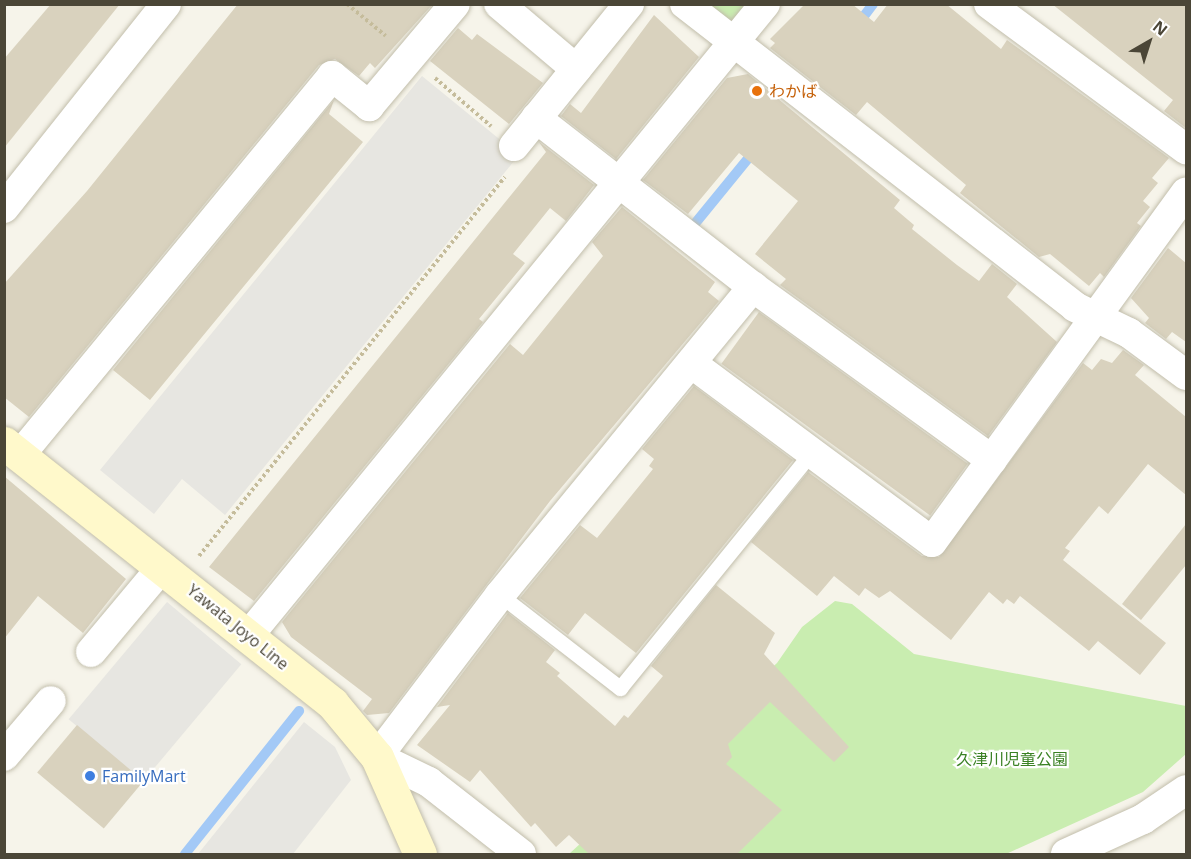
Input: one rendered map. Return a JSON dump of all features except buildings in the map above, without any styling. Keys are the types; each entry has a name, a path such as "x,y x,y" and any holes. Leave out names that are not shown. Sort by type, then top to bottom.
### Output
{"main road":[{"name":"Yawata Joyo Line","path":"12,449 332,703 377,757 420,855"}],"street":[{"path":"4,208 166,4"},
{"path":"12,449 332,76 369,106 455,4"},
{"path":"499,4 576,69"},
{"path":"514,146 629,4"},
{"path":"686,4 1075,307 1100,316 1186,375"},
{"path":"249,635 735,44 765,4"},
{"path":"989,4 1186,149"},
{"path":"536,118 619,185 753,287 992,460"},
{"path":"691,363 810,454 932,542 1100,316 1186,193"},
{"path":"521,855 429,782 377,757 500,595 753,287"},
{"path":"91,652 170,574"},
{"path":"4,756 51,701"},
{"path":"1070,854 1143,819 1186,790"}],"lane":[{"path":"500,595 620,688 810,454"}],"path":[{"path":"170,574 519,159 514,146"}],"green space":[{"path":"699,5 752,5 731,30"},
{"name":"久津川児童公園","path":"835,601 852,604 914,654 1186,706 1186,754 1143,792 1006,854 569,854 777,663 802,627"}],"shaded area":[{"path":"422,76 519,155 225,515 182,479 154,514 100,470"},
{"path":"167,602 241,664 143,782 69,719"},
{"path":"304,722 335,747 351,780 293,854 198,854"}],"waterway":[{"path":"858,24 873,4"},
{"path":"693,226 755,150"},
{"path":"185,854 299,711"}],"place":[{"name":"わかば","path":"757,91"},
{"name":"FamilyMart","path":"90,776"}]}
